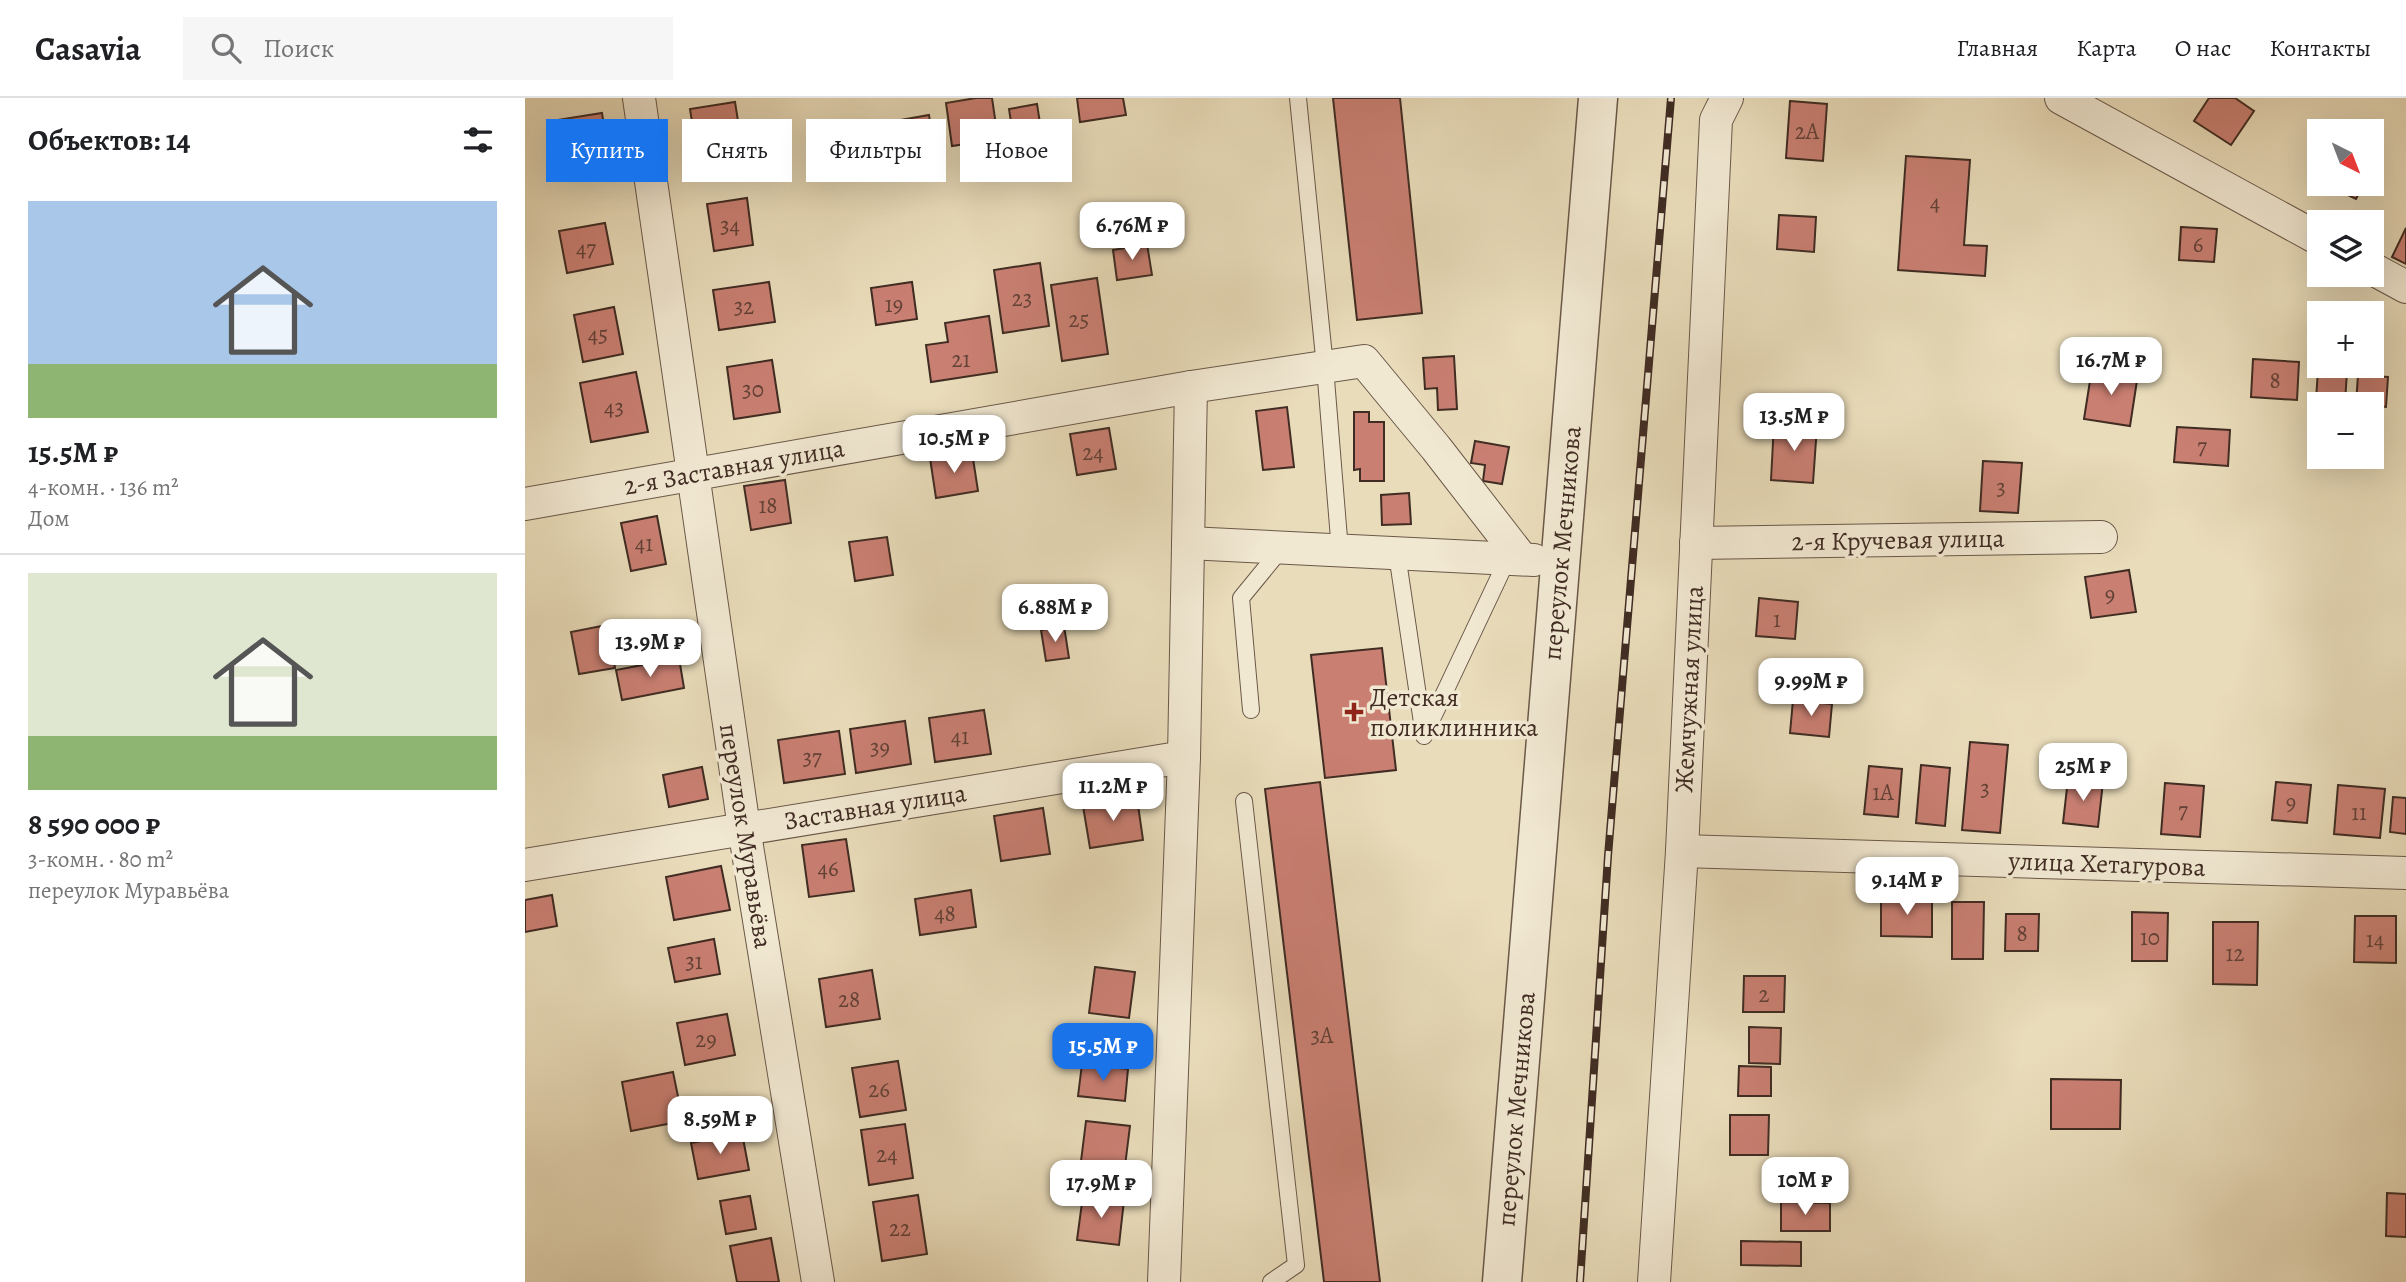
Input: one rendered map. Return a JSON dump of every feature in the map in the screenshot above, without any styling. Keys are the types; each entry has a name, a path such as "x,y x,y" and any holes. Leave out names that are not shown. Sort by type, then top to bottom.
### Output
{"street":[{"name":"переулок Муравьёва","path":"639,98 744,828 818,1282"},
{"name":"переулок Мечникова","path":"1502,1282 1598,98"},
{"name":"Жемчужная улица","path":"1654,1282 1682,851 1716,120 1727,98"},
{"path":"2061,98 2307,232"},
{"path":"2384,275 2406,287"},
{"name":"2-я Заставная улица","path":"525,504 1191,387 1364,361 1436,448 1515,559"},
{"path":"1164,1282 1184,757 1191,387"},
{"name":"2-я Кручевая улица","path":"1696,543 2101,537"},
{"path":"1188,543 1560,561"},
{"name":"Заставная улица","path":"525,865 1184,757"},
{"name":"улица Хетагурова","path":"1682,851 2406,873"}],"lane":[{"path":"1298,98 1341,551"},
{"path":"1251,710 1241,598 1282,548"},
{"path":"1397,554 1424,736 1515,559"},
{"path":"1244,801 1296,1265 1271,1282"}],"building":[{"path":"992,98 995,119 960,119 960,145 952,146 946,103"},
{"path":"1077,98 1123,98 1126,115 1080,122"},
{"path":"1333,98 1400,98 1422,313 1357,320"},
{"path":"2209,98 2235,98 2254,111 2231,145 2194,121"},
{"path":"1790,101 1827,104 1823,161 1786,158"},
{"path":"735,102 738,119 692,119 690,109"},
{"path":"1037,104 1039,119 1011,119 1009,109"},
{"path":"602,113 603,119 564,119"},
{"path":"929,115 930,119 906,119"},
{"path":"1906,156 1970,160 1964,245 1987,246 1985,276 1898,270"},
{"path":"747,198 753,245 714,251 707,204"},
{"path":"1779,215 1816,217 1814,252 1777,249"},
{"path":"605,223 613,264 567,273 559,231"},
{"path":"2181,227 2217,229 2214,262 2179,260"},
{"path":"2406,228 2406,264 2392,257"},
{"path":"1147,244 1152,275 1117,280 1113,250"},
{"path":"1040,263 1049,326 1003,333 994,270"},
{"path":"1097,278 1108,354 1062,361 1051,285"},
{"path":"769,282 775,322 719,330 713,290"},
{"path":"912,282 917,319 876,325 871,288"},
{"path":"614,307 623,354 583,362 574,315"},
{"path":"989,316 997,372 931,382 926,345 948,342 945,323"},
{"path":"1454,356 1457,409 1438,410 1437,388 1425,389 1423,358"},
{"path":"2253,359 2299,362 2297,400 2251,397"},
{"path":"772,360 780,412 734,419 727,367"},
{"path":"2092,368 2138,374 2130,426 2084,419"},
{"path":"636,372 648,432 591,442 580,383"},
{"path":"2388,377 2386,407 2384,392 2357,392 2358,378"},
{"path":"2317,378 2347,378 2346,392 2317,392"},
{"path":"1287,407 1294,467 1263,470 1256,411"},
{"path":"1354,412 1369,412 1369,422 1384,422 1384,481 1360,481 1360,469 1354,470"},
{"path":"1774,423 1817,426 1813,483 1771,480"},
{"path":"2177,427 2230,430 2228,466 2174,462"},
{"path":"1109,428 1116,469 1077,475 1070,434"},
{"path":"1475,441 1509,447 1502,484 1483,481 1485,465 1471,463"},
{"path":"972,452 978,491 936,498 930,458"},
{"path":"1983,461 2022,463 2018,513 1980,511"},
{"path":"785,480 791,523 751,530 744,486"},
{"path":"1409,493 1411,524 1382,525 1381,495"},
{"path":"657,516 666,564 631,571 621,523"},
{"path":"887,537 893,575 855,581 849,542"},
{"path":"2129,570 2136,612 2091,618 2085,577"},
{"path":"1759,598 1798,602 1795,639 1756,636"},
{"path":"607,625 615,668 579,674 571,632"},
{"path":"1064,626 1069,658 1046,661 1041,630"},
{"name":"Детская поликлинника","path":"1382,648 1396,770 1325,778 1311,655"},
{"path":"679,658 684,688 622,700 616,670"},
{"path":"1793,700 1832,704 1829,737 1790,733"},
{"path":"984,710 991,754 935,762 929,718"},
{"path":"905,721 911,764 856,773 850,729"},
{"path":"839,731 845,774 784,783 778,740"},
{"path":"1970,742 2008,745 2000,833 1962,830"},
{"path":"1921,765 1950,768 1945,826 1916,823"},
{"path":"1869,766 1902,769 1898,817 1864,814"},
{"path":"702,767 708,799 669,807 663,775"},
{"path":"2068,779 2103,782 2098,827 2063,823"},
{"path":"1320,782 1380,1282 1324,1282 1265,789"},
{"path":"2276,782 2311,785 2307,823 2272,820"},
{"path":"2165,783 2204,786 2200,837 2161,834"},
{"path":"2338,785 2385,789 2380,838 2334,834"},
{"path":"2393,797 2406,798 2406,834 2390,832"},
{"path":"1137,798 1143,840 1090,848 1083,806"},
{"path":"1043,808 1050,854 1001,861 994,816"},
{"path":"846,839 854,891 809,897 802,845"},
{"path":"721,866 730,910 674,920 666,877"},
{"path":"971,890 976,927 920,935 915,899"},
{"path":"552,895 557,926 525,932 525,900"},
{"path":"1881,897 1932,897 1932,937 1881,936"},
{"path":"1952,902 1984,902 1983,959 1952,959"},
{"path":"2132,912 2168,913 2167,961 2132,961"},
{"path":"2006,914 2039,914 2038,951 2005,951"},
{"path":"2355,916 2396,916 2396,963 2354,962"},
{"path":"2213,922 2258,922 2257,985 2213,984"},
{"path":"714,939 720,974 675,982 668,948"},
{"path":"1095,967 1135,972 1129,1018 1089,1013"},
{"path":"872,970 880,1019 826,1027 819,979"},
{"path":"1744,976 1785,976 1784,1012 1743,1012"},
{"path":"727,1014 735,1055 685,1065 677,1023"},
{"path":"1749,1027 1781,1028 1780,1064 1749,1063"},
{"path":"898,1061 906,1110 860,1117 852,1068"},
{"path":"1082,1064 1128,1069 1125,1101 1078,1096"},
{"path":"1739,1066 1771,1067 1771,1096 1738,1096"},
{"path":"673,1072 683,1121 631,1131 622,1082"},
{"path":"2051,1079 2121,1080 2120,1129 2051,1129"},
{"path":"1730,1115 1769,1115 1768,1155 1730,1155"},
{"path":"1086,1121 1130,1126 1124,1174 1080,1169"},
{"path":"905,1124 913,1178 869,1185 861,1130"},
{"path":"742,1133 749,1170 698,1179 691,1143"},
{"path":"2387,1193 2406,1194 2406,1237 2386,1236"},
{"path":"918,1195 927,1254 882,1261 873,1202"},
{"path":"1083,1195 1124,1200 1119,1245 1077,1240"},
{"path":"750,1196 756,1229 726,1234 720,1201"},
{"path":"1781,1202 1830,1203 1830,1231 1781,1231"},
{"path":"771,1238 779,1282 737,1282 730,1246"},
{"path":"1741,1241 1801,1242 1801,1266 1741,1265"}],"railway":[{"path":"1580,1282 1608,856 1671,98"}],"place":[{"name":"Детская поликлинника","path":"1354,712"}]}
